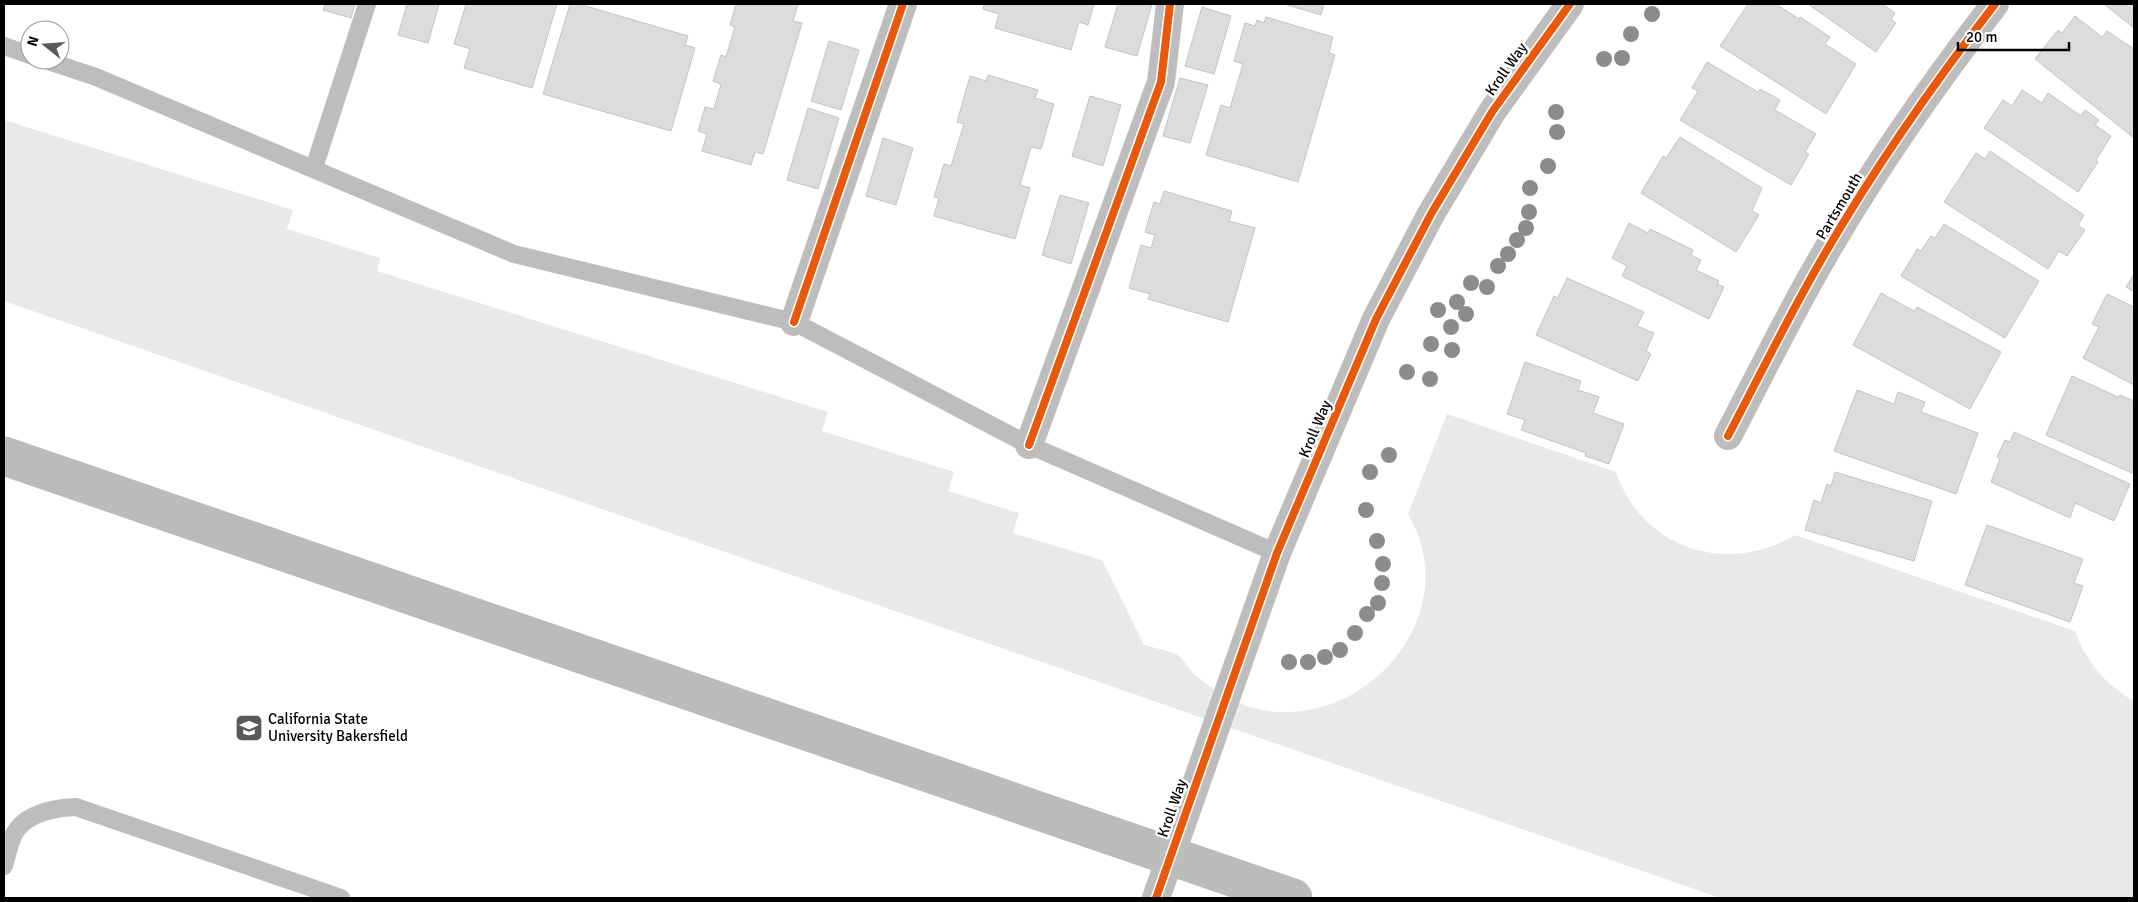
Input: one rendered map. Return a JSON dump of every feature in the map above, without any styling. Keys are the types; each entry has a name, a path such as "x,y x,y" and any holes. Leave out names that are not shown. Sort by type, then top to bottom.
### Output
{"street":[{"path":"794,322 903,4"},
{"path":"1030,445 1161,82 1170,4"},
{"name":"Kroll Way","path":"1156,898 1277,553 1376,319 1431,214 1492,112 1570,4"},
{"name":"Partsmouth","path":"1728,436 1800,297 1886,155 1956,54 1995,4"}],"lane":[{"path":"314,168 367,4"},
{"path":"4,46 20,52"},
{"path":"70,68 96,77 314,168 514,254 794,322 1030,445 1277,553"},
{"path":"4,866 14,834 26,822 43,812 76,808 341,898"}],"shaded area":[{"path":"4,120 293,210 287,229 380,258 377,271 828,412 822,431 954,472 948,491 1019,513 1013,533 1102,560 1144,645 1176,654 1193,673 1209,686 1234,701 1252,708 1301,711 1338,701 1371,682 1397,656 1416,624 1425,589 1423,551 1408,514 1447,414 1616,472 1628,498 1645,520 1666,537 1690,548 1715,553 1742,553 1769,547 1795,535 2075,631 2085,653 2098,672 2115,688 2134,701 2134,898 1720,898 4,301"}],"building":[{"path":"325,4 355,4 351,18 323,10"},
{"path":"407,4 439,4 428,43 398,35"},
{"path":"466,4 557,4 532,88 464,68 470,49 454,44"},
{"path":"570,4 579,4 688,36 685,45 695,48 671,131 543,94"},
{"path":"736,4 798,4 793,21 802,23 763,154 755,152 751,165 702,151 707,134 698,131 705,107 714,109 721,84 713,81 721,55 726,57 735,27 730,25"},
{"path":"984,4 1094,4 1088,25 1079,22 1071,50 995,28 999,14 983,9"},
{"path":"1118,4 1152,4 1137,56 1105,47"},
{"path":"1284,4 1324,4 1321,15"},
{"path":"1748,4 1776,4 1799,19 1800,17 1830,37 1825,44 1856,64 1826,114 1720,46"},
{"path":"1808,4 1882,4 1895,13 1891,19 1896,23 1876,52"},
{"path":"2104,4 2134,4 2134,28"},
{"path":"1202,7 1231,16 1214,74 1185,66"},
{"path":"2075,16 2102,37 2107,31 2134,49 2134,138 2035,59 2058,30 2062,33"},
{"path":"1266,17 1333,37 1329,53 1335,55 1298,182 1206,155 1221,105 1230,108 1243,64 1234,61 1245,23 1255,26 1257,20 1264,23"},
{"path":"829,41 859,50 841,110 811,101"},
{"path":"1707,62 1758,92 1760,89 1780,100 1775,110 1816,134 1805,152 1809,154 1791,185 1680,120 1698,91 1692,88"},
{"path":"988,75 1038,90 1035,98 1054,104 1041,149 1031,147 1020,185 1030,188 1015,239 934,216 939,198 934,197 944,164 951,166 964,124 957,122 970,76 986,81"},
{"path":"1180,78 1208,85 1190,143 1163,136"},
{"path":"2022,90 2042,103 2048,93 2081,116 2085,110 2099,120 2095,125 2111,136 2096,160 2098,162 2078,192 1984,128 2003,100 2012,106"},
{"path":"1090,96 1121,105 1103,166 1072,156"},
{"path":"808,108 839,118 818,189 787,180"},
{"path":"1680,137 1762,188 1752,211 1759,215 1736,252 1641,193 1663,156 1666,158"},
{"path":"883,138 913,148 896,205 866,196"},
{"path":"1990,151 2084,215 2078,225 2085,230 2067,256 2059,251 2048,269 1944,202 1976,153 1985,159"},
{"path":"1164,191 1232,211 1229,221 1255,228 1228,322 1148,299 1150,294 1129,288 1141,245 1151,248 1155,235 1145,232 1154,202 1160,204"},
{"path":"1060,195 1089,203 1071,264 1042,255"},
{"path":"1629,223 1648,233 1650,229 1693,250 1691,255 1701,260 1696,270 1719,281 1717,284 1724,287 1709,319 1622,276 1627,266 1612,258"},
{"path":"1944,224 2039,281 2005,338 1901,276 1917,249 1921,251 1931,236 1935,238"},
{"path":"2134,274 2134,292 2126,287"},
{"path":"1567,278 1644,312 1637,326 1654,333 1646,351 1651,354 1638,381 1536,335 1554,296 1558,298"},
{"path":"1881,293 1914,311 1917,307 2001,352 1970,409 1853,345"},
{"path":"2107,294 2134,307 2134,385 2083,358 2099,327 2092,324"},
{"path":"1525,362 1581,381 1578,390 1599,397 1593,413 1624,424 1609,464 1585,456 1586,453 1521,430 1525,420 1507,414"},
{"path":"2072,376 2118,397 2120,395 2134,401 2134,474 2046,435"},
{"path":"1857,390 1894,404 1898,392 1925,402 1921,412 1978,433 1956,494 1834,451"},
{"path":"2014,432 2130,484 2114,521 2075,503 2070,518 1991,482 2000,459 1997,457 2005,440 2010,442"},
{"path":"1835,472 1932,501 1914,561 1805,530 1814,500 1821,503 1827,484 1831,486"},
{"path":"1987,525 2083,559 2074,583 2083,586 2070,622 1965,585"}],"waterway":[{"path":"4,456 1293,898"}],"cycle path":[{"path":"794,322 903,4"},
{"path":"1029,445 1161,82 1170,4"},
{"path":"1156,898 1277,553 1376,319 1431,214 1492,112 1570,4"},
{"path":"1728,436 1800,298 1867,184 1942,74 1995,4"}],"place":[{"name":"California State University Bakersfield","path":"249,728"}]}
